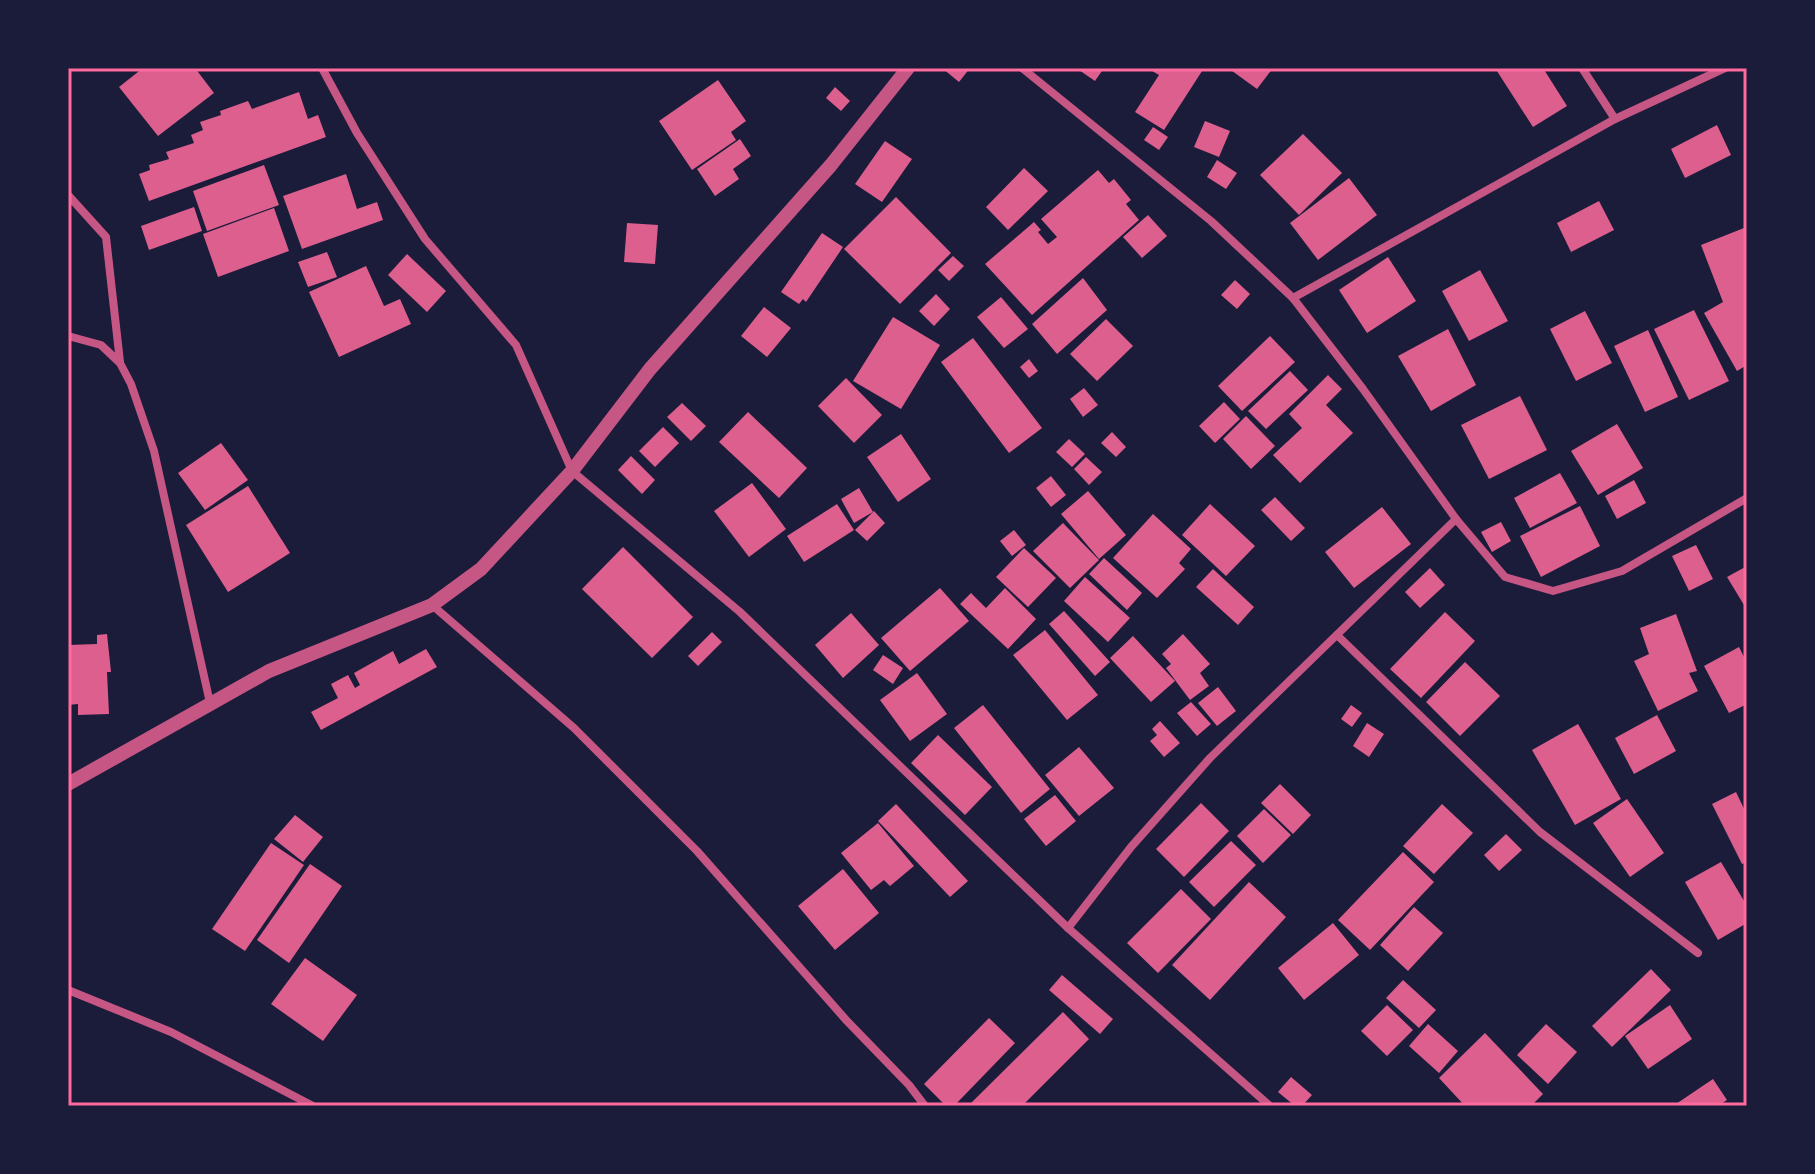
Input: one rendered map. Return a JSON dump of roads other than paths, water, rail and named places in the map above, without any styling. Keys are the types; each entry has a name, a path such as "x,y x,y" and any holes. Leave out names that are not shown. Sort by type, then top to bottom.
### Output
{"street":[{"path":"322,68 357,133 425,239 516,345 572,471 740,612 1068,928 1270,1106"},
{"path":"68,784 269,671 432,605 481,569 572,471 650,369 831,165 908,68"},
{"path":"1022,68 1211,221 1293,298 1456,519 1505,577 1553,591 1622,571 1747,498"},
{"path":"1582,68 1615,119"},
{"path":"1293,298 1615,119 1725,68"},
{"path":"68,195 106,237 120,363"},
{"path":"68,336 101,345 120,363 131,384 154,451 210,703"},
{"path":"1068,928 1131,847 1210,758 1456,519"},
{"path":"432,605 574,728 697,851 925,1106"},
{"path":"1337,635 1540,832 1698,953"},
{"path":"68,990 171,1032 313,1106"}]}
